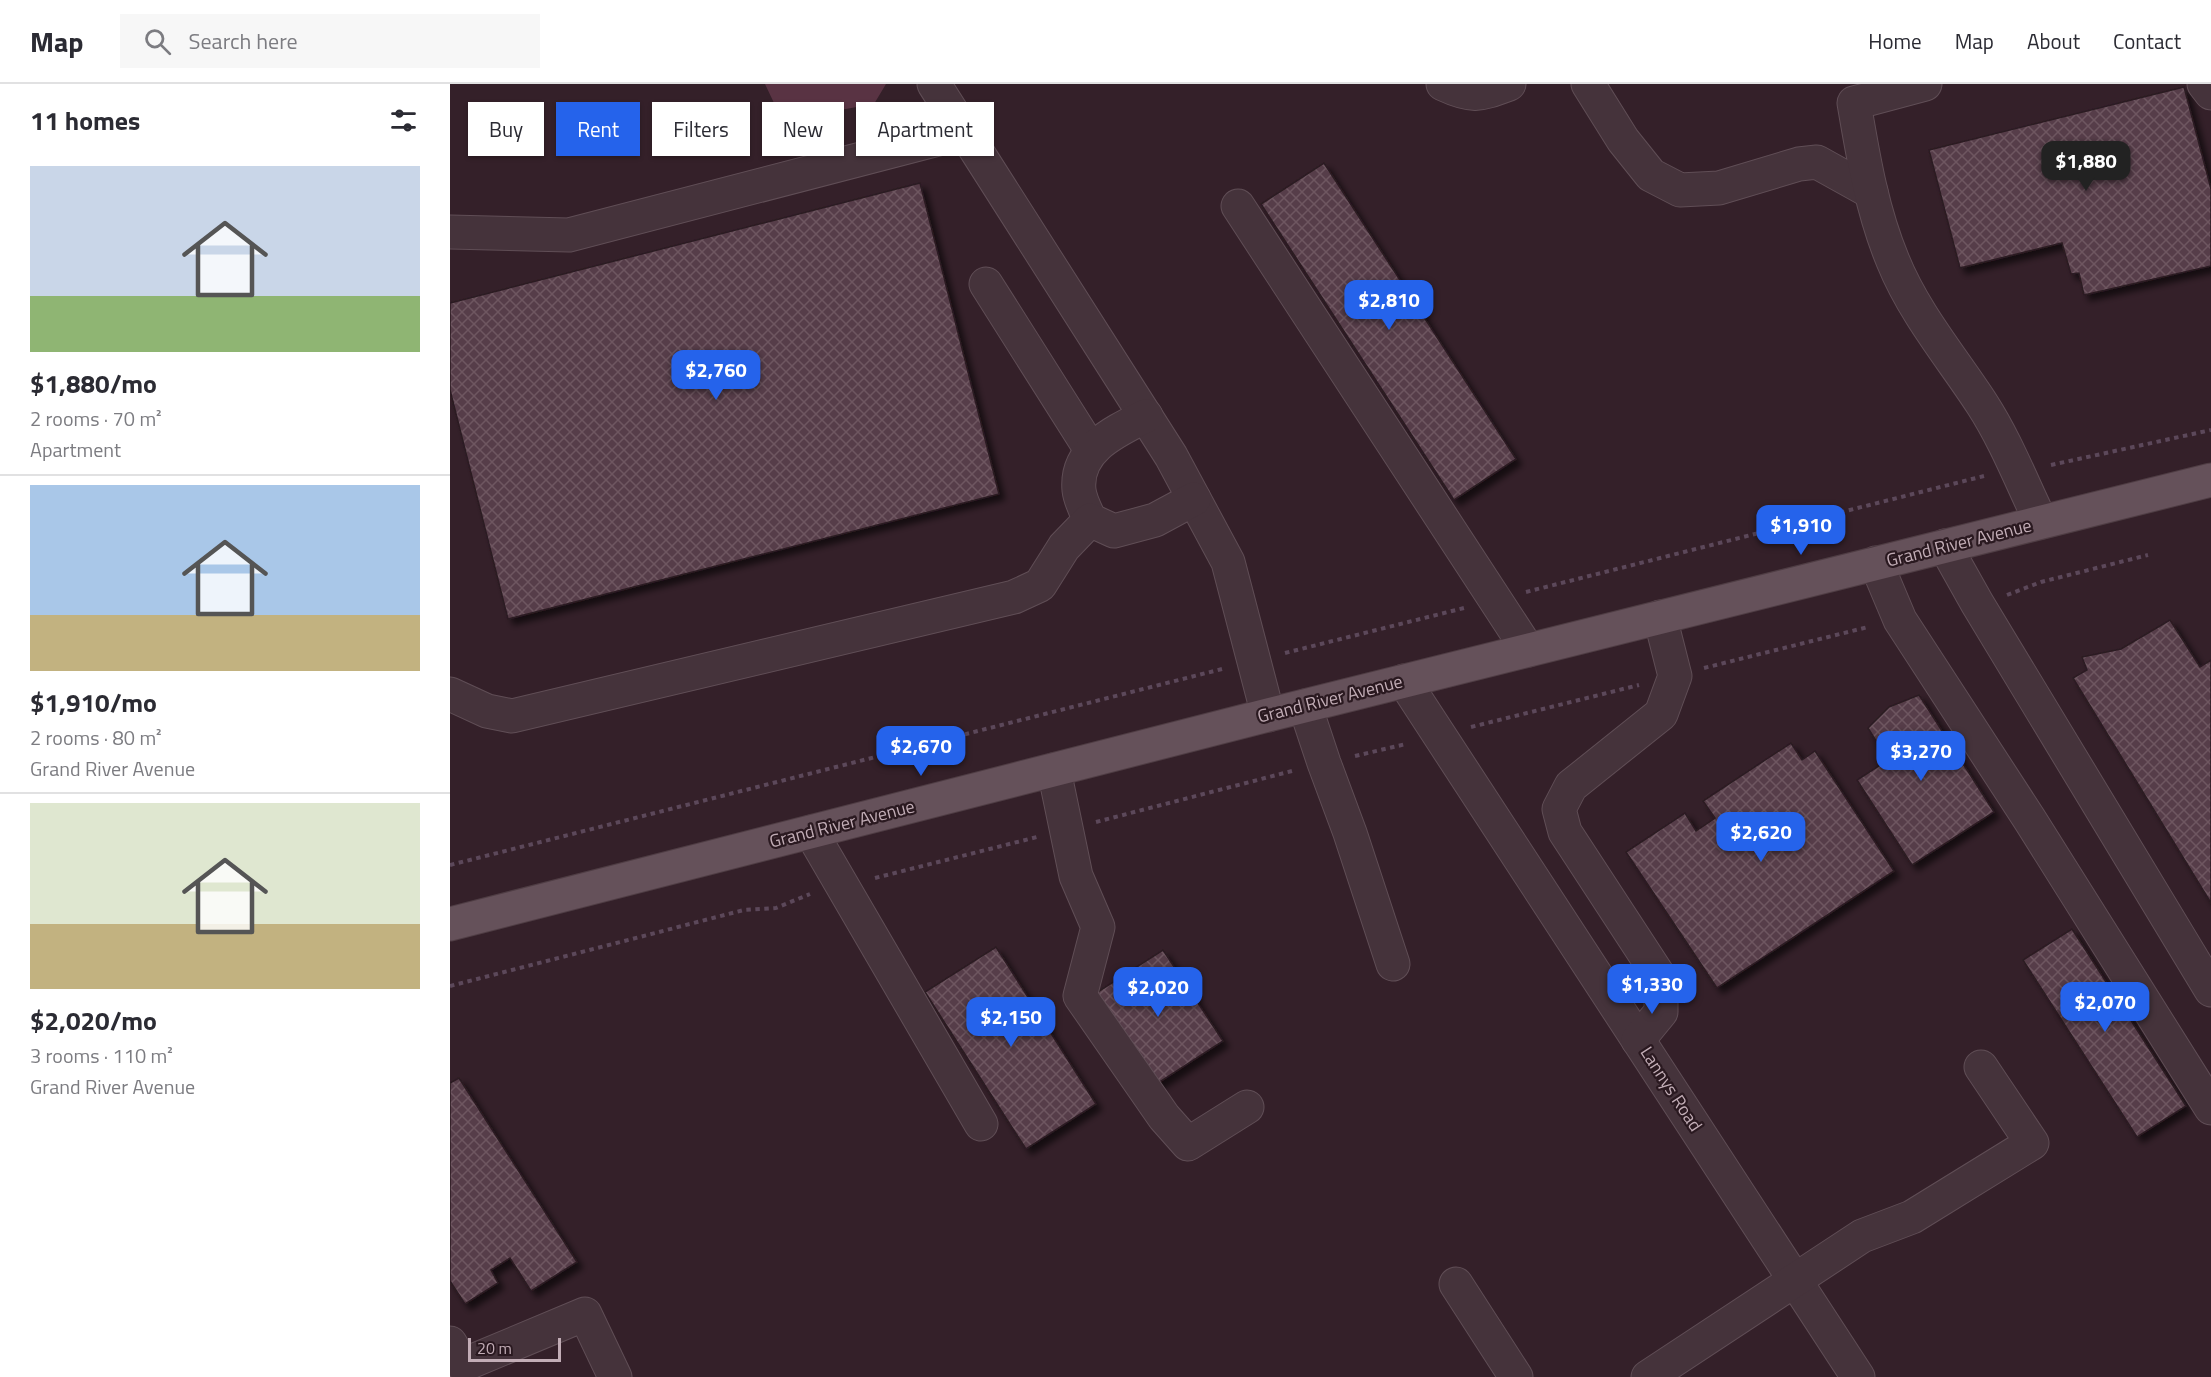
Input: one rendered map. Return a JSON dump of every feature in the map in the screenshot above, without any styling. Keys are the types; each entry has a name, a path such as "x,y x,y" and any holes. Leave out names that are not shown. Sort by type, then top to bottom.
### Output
{"main road":[{"name":"Grand River Avenue","path":"450,924 1305,705 2211,480"}],"street":[{"path":"934,84 946,102"},
{"path":"1443,84 1464,94 1482,94 1509,84"},
{"path":"1588,84 1623,140 1652,175 1680,190 1719,188 1799,164 1817,162 1871,192"},
{"path":"1925,84 1848,93 1880,228 1910,295 1983,406 2041,522"},
{"path":"2204,84 2211,93"},
{"path":"450,232 569,235 873,156"},
{"path":"980,156 1171,456 1228,561 1268,715"},
{"path":"1238,206 1528,650"},
{"path":"986,284 1091,450"},
{"path":"1146,416 1109,434 1091,450 1081,470 1079,490 1090,520 1114,531 1155,520 1194,499"},
{"path":"450,694 486,711 512,716 1014,597 1040,585 1064,547 1090,520"},
{"path":"1945,546 1977,603 2211,990"},
{"path":"1876,564 1900,620 2030,820 2211,1108"},
{"path":"1638,1040 1661,1012 1661,979 1565,832 1559,809 1571,786 1661,714 1675,676 1660,617"},
{"name":"Lannys Road","path":"1404,681 1858,1377"},
{"path":"1305,705 1393,964"},
{"path":"1054,770 1076,876 1098,927 1080,996 1164,1117 1188,1144 1247,1107"},
{"path":"811,832 981,1124"},
{"path":"1648,1377 1862,1236 1912,1217 2032,1143 1981,1067"},
{"path":"1456,1284 1516,1377"},
{"path":"461,1361 585,1314 615,1377"}],"path":[{"path":"2017,472 2211,430"}],"shaded area":[{"path":"765,84 886,84 875,102 856,102 856,107 844,109 844,102 774,102"}],"building":[{"path":"2184,87 2211,189 2211,266 2084,295 2079,273 2071,274 2062,243 1960,268 1929,150"},
{"path":"1324,163 1516,459 1454,500 1261,204"},
{"path":"920,183 999,494 508,619 450,390 450,303"},
{"path":"2170,620 2200,667 2211,660 2211,903 2073,678 2087,670 2082,657 2121,649"},
{"path":"1919,695 1994,812 1912,865 1857,780 1888,760 1868,728 1889,707"},
{"path":"1791,743 1802,760 1815,751 1894,871 1717,988 1626,852 1685,813 1696,831 1715,818 1703,801"},
{"path":"2072,929 2186,1106 2137,1137 2023,960"},
{"path":"996,947 1096,1104 1026,1149 925,992"},
{"path":"1163,950 1223,1041 1152,1087 1093,995"},
{"path":"459,1078 577,1262 531,1291 510,1258 491,1270 498,1283 465,1304 450,1281 450,1083"}]}
